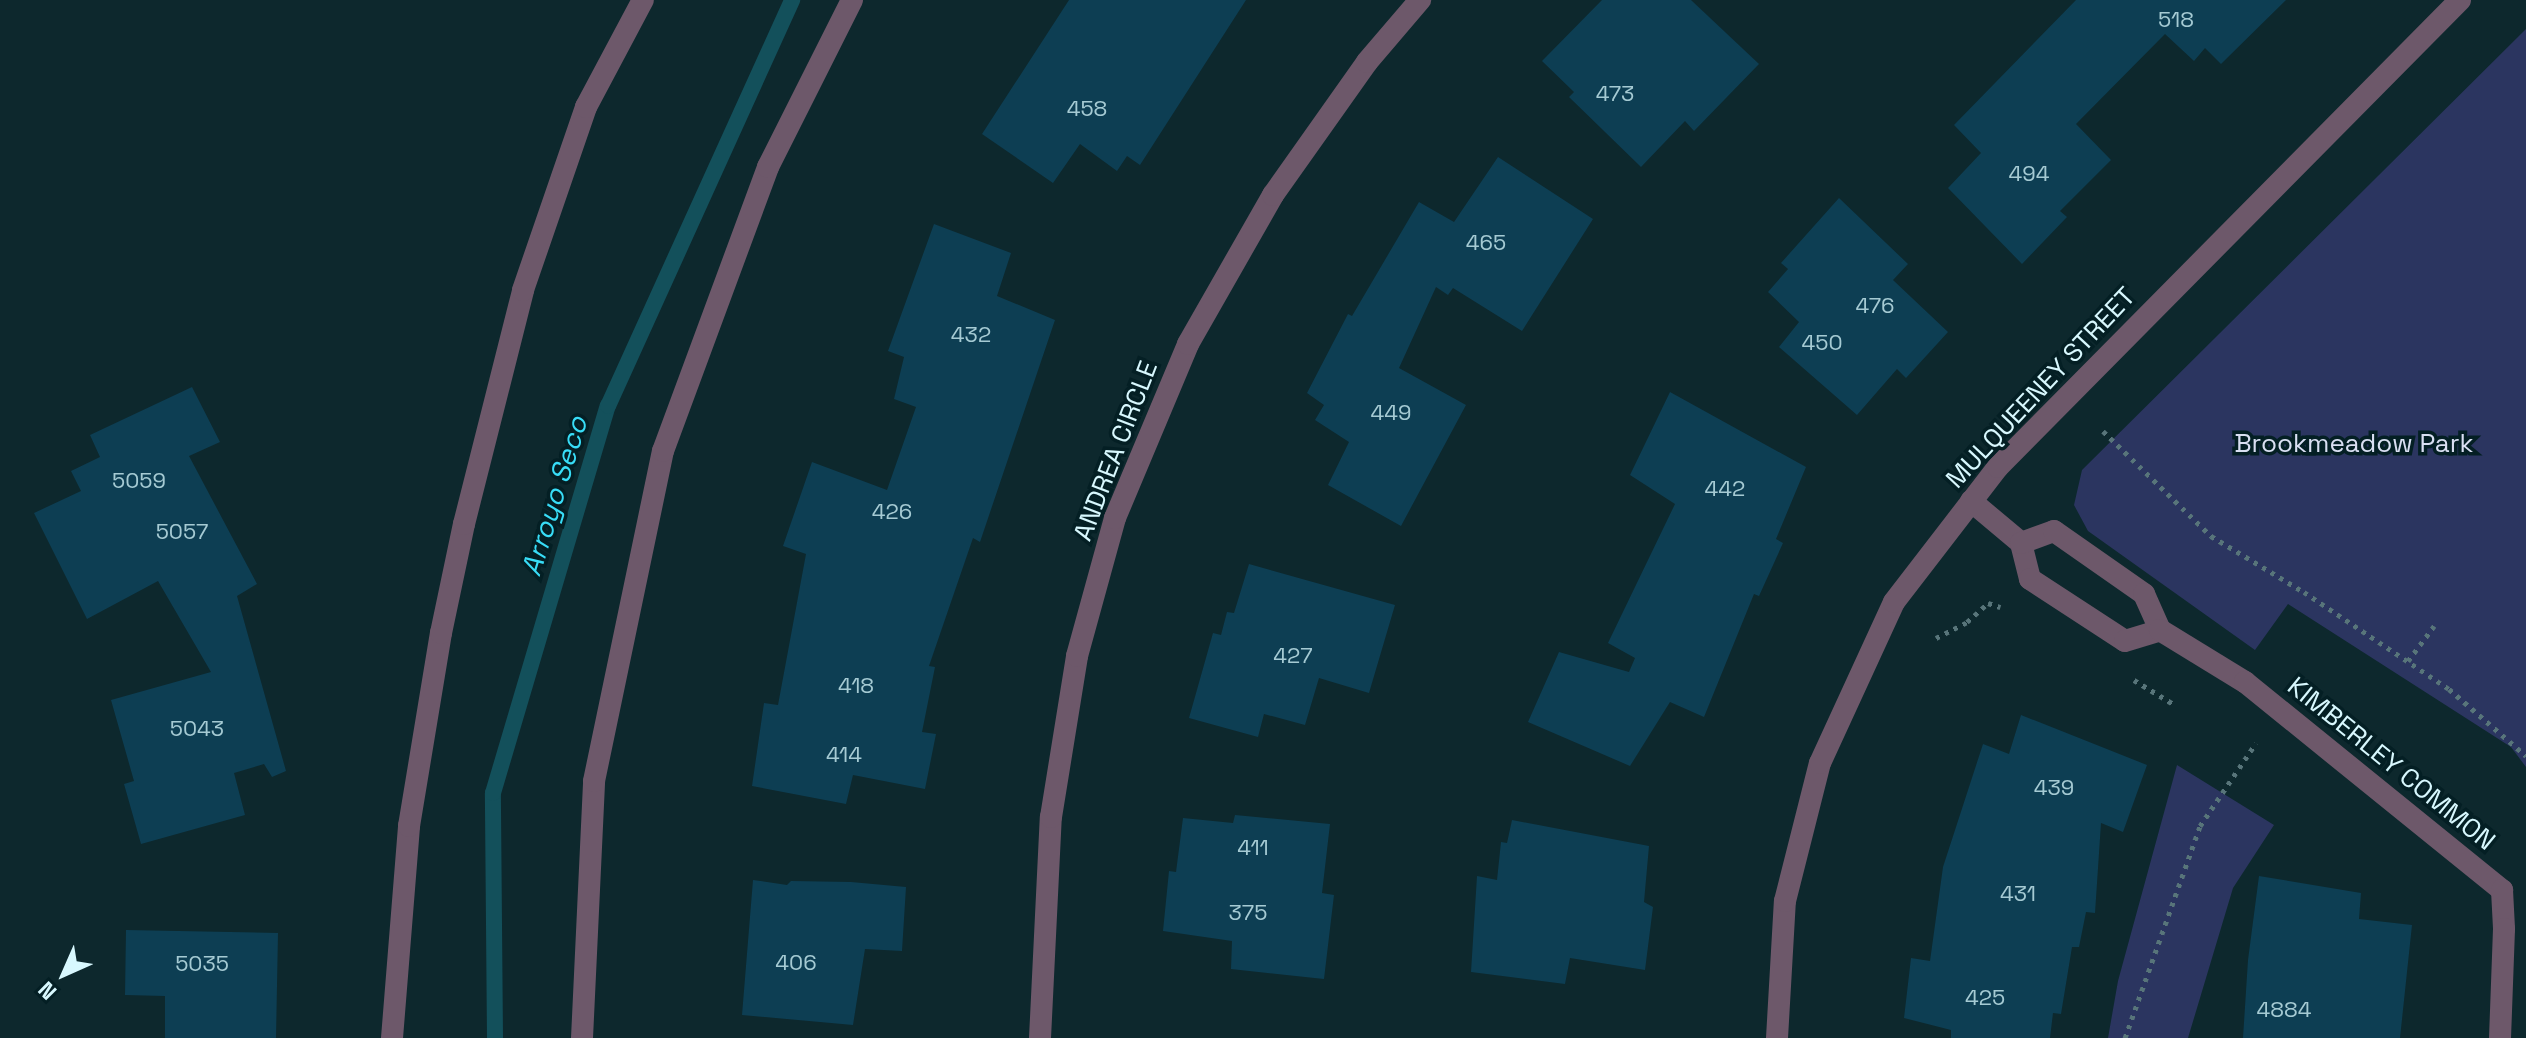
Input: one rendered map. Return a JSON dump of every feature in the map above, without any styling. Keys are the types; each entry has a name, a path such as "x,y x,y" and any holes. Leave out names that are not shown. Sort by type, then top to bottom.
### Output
{"street":[{"path":"392,1038 409,826 441,633 464,524 523,290 586,107 643,0"},
{"path":"582,1038 594,781 663,451 768,167 852,0"},
{"name":"ANDREA CIRCLE","path":"1040,1038 1051,817 1077,656 1115,518 1188,344 1273,195 1367,62 1420,0"},
{"name":"MULQUEENEY STREET","path":"1777,1038 1785,901 1820,763 1894,602 1998,467 2460,0"},
{"path":"1971,501 2021,543 2030,579 2125,641 2160,630 2144,594 2054,531 2021,543"},
{"name":"KIMBERLEY COMMON","path":"2160,630 2245,682 2502,890 2504,929 2500,1038"}],"path":[{"path":"2103,431 2211,536 2304,592 2449,689 2526,756"},
{"path":"2408,661 2434,626"},
{"path":"2125,1038 2200,826 2279,709"}],"green space":[{"name":"Brookmeadow Park","path":"2526,29 2526,767 2511,747 2288,604 2255,650 2088,531 2074,505 2082,470"},
{"path":"2177,765 2274,825 2233,888 2188,1038 2108,1038 2118,981"}],"building":[{"path":"1069,0 1246,0 1140,165 1127,156 1117,171 1080,144 1053,183 982,134"},
{"path":"1602,0 1691,0 1759,64 1694,131 1685,121 1641,167 1569,97 1574,92 1542,61"},
{"path":"2076,0 2286,0 2221,64 2205,48 2194,61 2165,34 2076,124 2111,160 2060,211 2067,217 2022,264 1948,188 1981,153 1954,125"},
{"path":"1498,157 1593,219 1522,331 1453,288 1448,295 1436,287 1399,368 1466,405 1401,526 1328,485 1349,442 1315,420 1324,405 1307,393 1348,314 1352,316 1419,202 1454,222"},
{"path":"1839,198 1908,264 1893,280 1948,332 1906,378 1897,369 1857,415 1779,347 1799,322 1768,292 1788,269 1781,263"},
{"path":"934,224 1011,253 997,296 1055,320 980,542 973,538 929,666 935,667 922,732 936,734 925,789 853,775 846,804 752,786 764,703 778,705 806,554 783,546 812,462 887,490 916,407 894,399 904,357 888,351"},
{"path":"192,387 220,442 189,456 257,584 237,596 286,771 272,777 264,764 234,773 245,815 141,844 124,784 134,781 111,700 211,672 158,581 87,619 34,513 81,491 71,471 100,457 90,435"},
{"path":"1670,392 1806,467 1776,539 1783,543 1759,596 1754,594 1704,717 1670,702 1630,766 1528,722 1559,652 1629,672 1635,658 1608,643 1675,504 1630,475"},
{"path":"1249,564 1395,605 1369,693 1319,678 1305,725 1264,714 1258,737 1189,718 1213,633 1221,635 1227,612 1234,613"},
{"path":"2021,715 2147,765 2123,832 2101,823 2095,913 2086,912 2079,947 2072,947 2061,1014 2053,1013 2050,1038 1951,1038 1951,1030 1904,1018 1911,958 1930,961 1943,867 1983,744 2009,754"},
{"path":"1235,815 1330,824 1322,893 1334,895 1324,979 1231,969 1232,941 1163,931 1169,871 1176,872 1183,818 1233,823"},
{"path":"1512,820 1649,846 1644,902 1653,907 1645,970 1570,958 1565,984 1471,972 1477,876 1497,880 1501,842 1507,843"},
{"path":"2259,876 2361,893 2359,919 2412,925 2400,1038 2243,1038 2248,960"},
{"path":"753,880 787,885 791,881 851,882 906,887 902,951 865,949 853,1025 742,1015"},
{"path":"126,930 278,933 276,1038 165,1038 165,996 125,995"}],"waterway":[{"name":"Arroyo Seco","path":"495,1038 493,793 608,406 792,0"}]}
